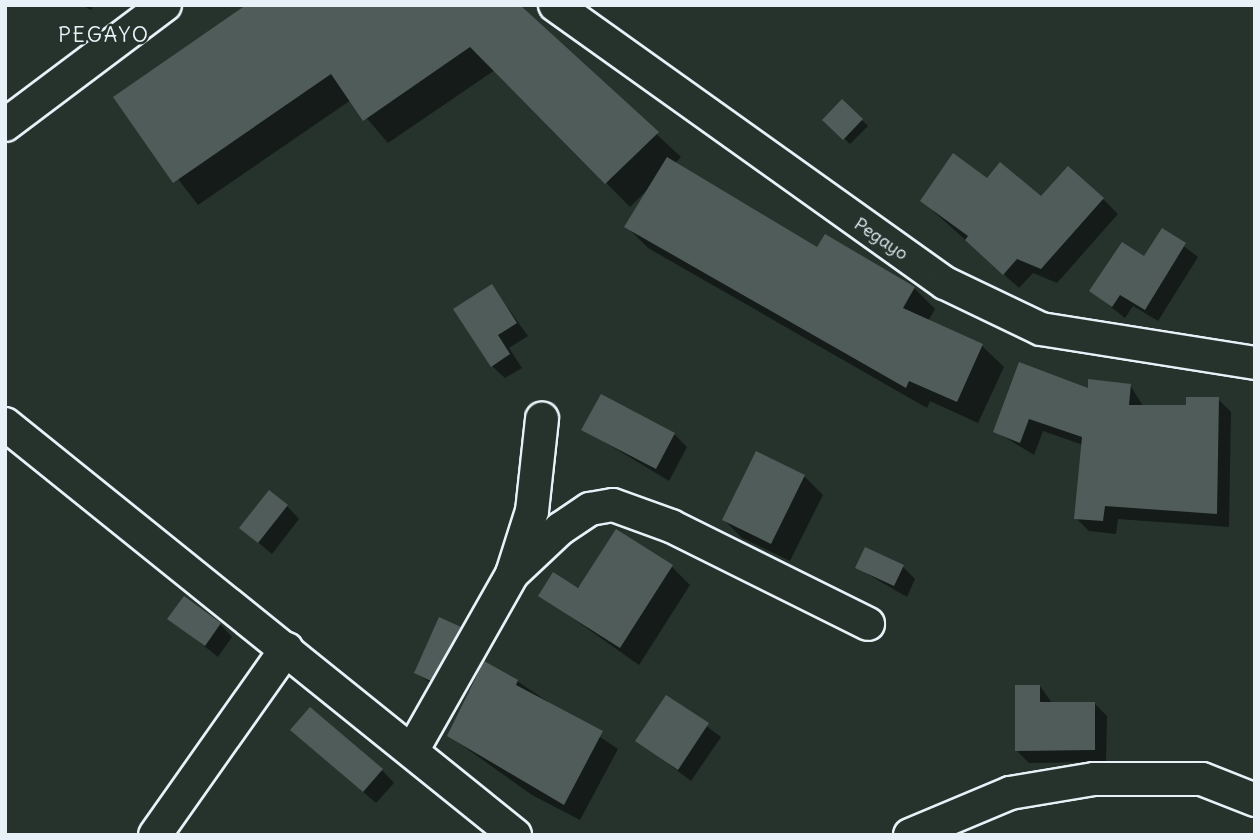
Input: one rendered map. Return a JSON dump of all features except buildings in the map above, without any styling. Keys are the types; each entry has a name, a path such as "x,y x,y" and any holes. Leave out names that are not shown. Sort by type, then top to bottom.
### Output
{"street":[{"path":"5,125 165,5"},
{"name":"Pegayo","path":"555,5 945,282 1041,329 1255,363"},
{"path":"412,751 512,574 532,511 542,419"},
{"path":"5,424 515,835"},
{"path":"512,574 590,509 613,505 671,526 869,624"},
{"path":"155,835 286,649"},
{"path":"910,835 1010,793 1094,779 1202,779 1255,800"}],"district":[{"name":"PEGAYO","path":"104,35"}]}
